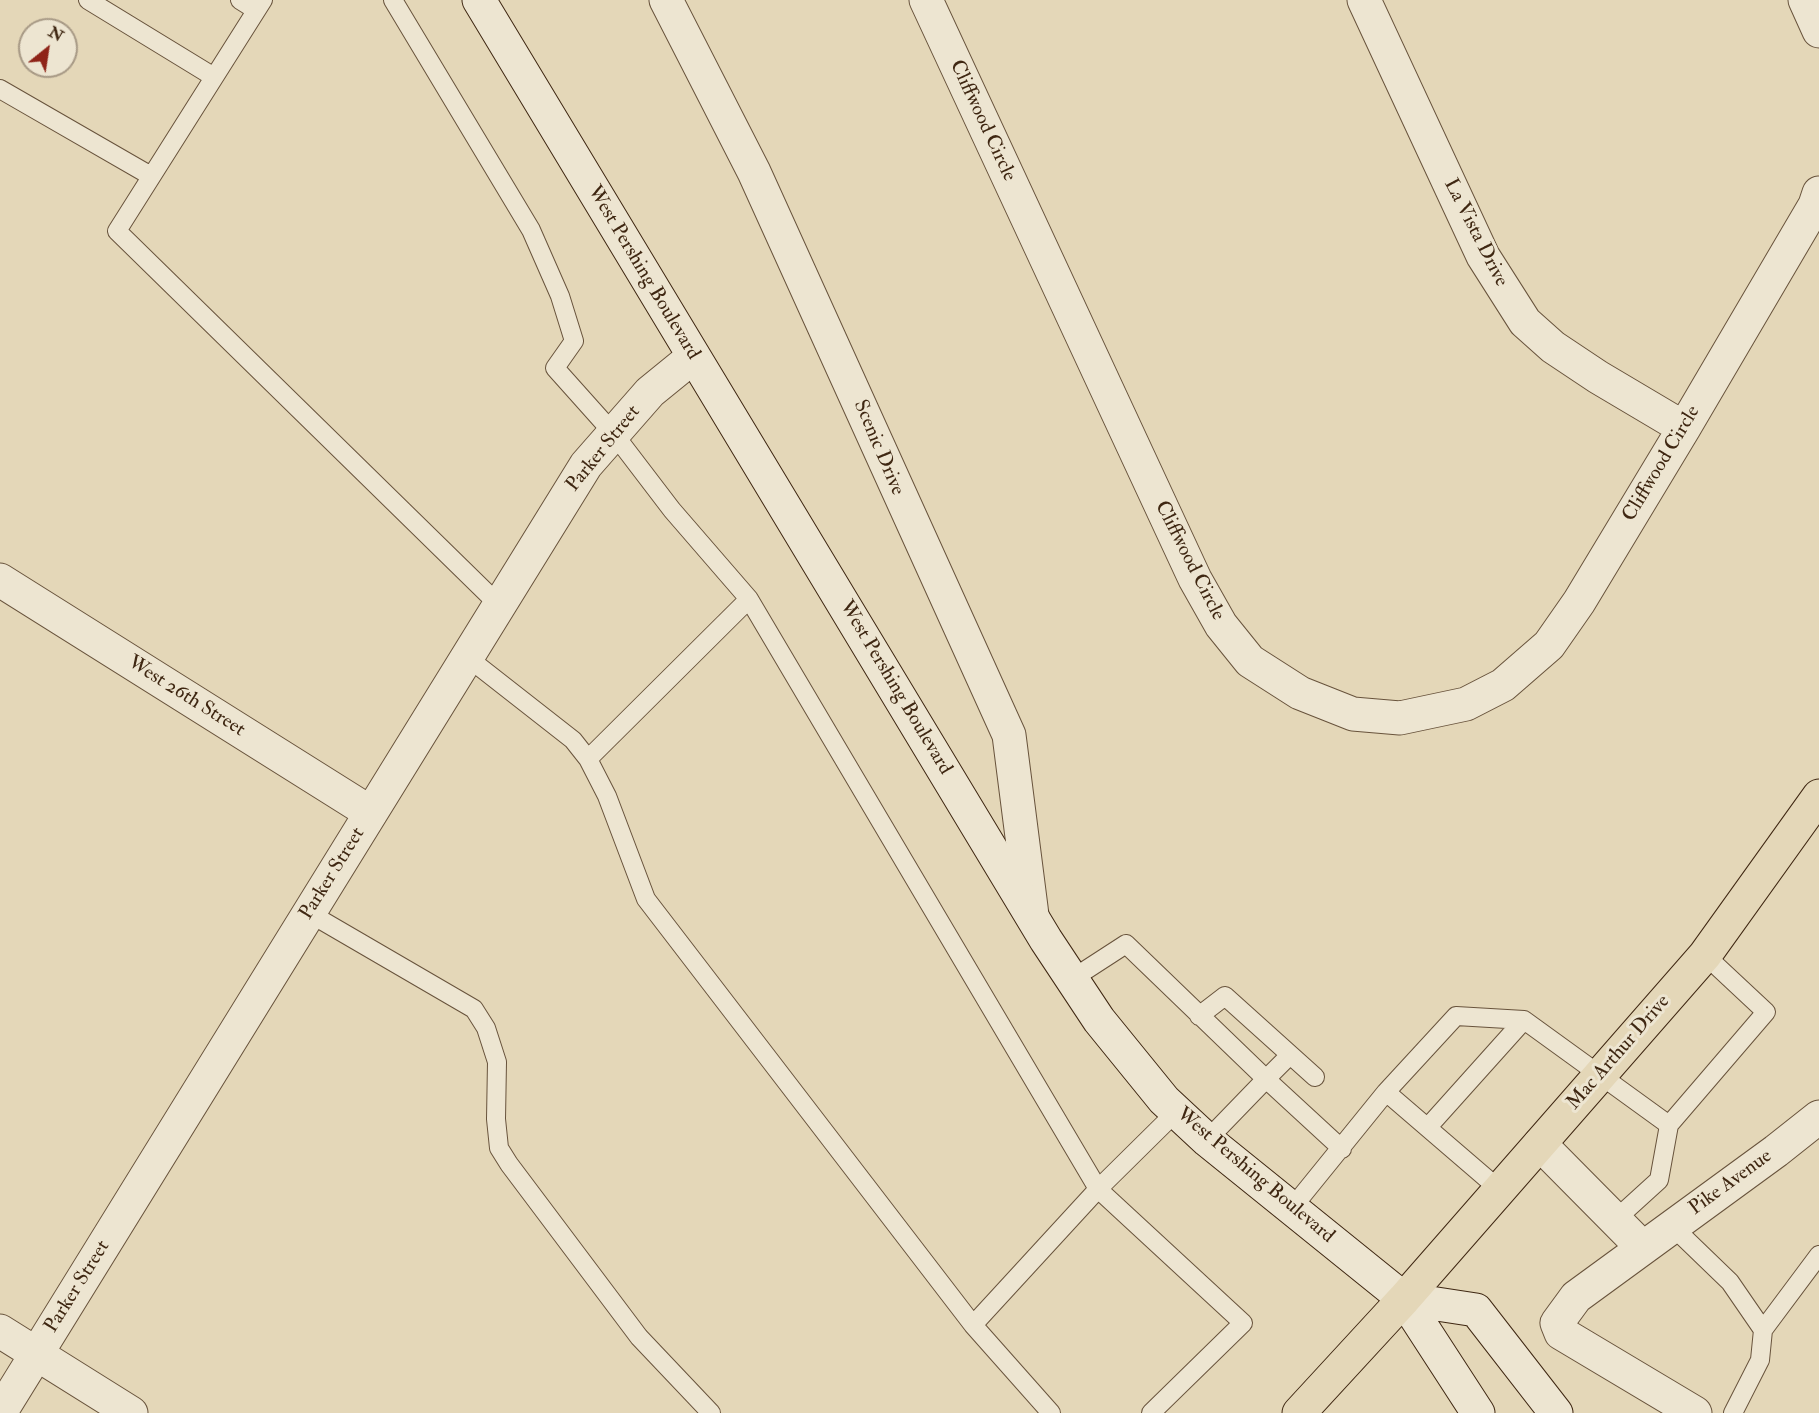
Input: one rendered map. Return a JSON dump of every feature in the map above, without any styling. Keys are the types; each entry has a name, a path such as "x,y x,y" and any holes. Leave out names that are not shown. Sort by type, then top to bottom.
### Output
{"main road":[{"name":"Mac Arthur Drive","path":"1404,1299 1705,955 1819,796"},
{"path":"1299,1413 1404,1299"}],"street":[{"name":"West Pershing Boulevard","path":"479,0 1032,915 1072,979 1124,1054 1176,1112 1207,1140 1404,1299 1478,1413"},
{"name":"Scenic Drive","path":"666,0 768,203 831,337 891,479 1009,735 1032,915"},
{"name":"Cliffwood Circle","path":"926,0 1195,579 1221,625 1250,661 1300,693 1353,714 1400,718 1466,704 1503,685 1549,645 1579,602 1684,428 1815,205 1819,193"},
{"name":"La Vista Drive","path":"1364,0 1483,256 1525,322 1553,346 1598,377 1684,428"},
{"path":"1805,0 1819,31"},
{"name":"Parker Street","path":"0,1413 586,465 650,392 693,357"},
{"name":"West 26th Street","path":"0,580 371,813"},
{"name":"Pike Avenue","path":"1695,1413 1561,1333 1557,1323 1576,1297 1776,1152 1819,1117"},
{"path":"1540,1144 1642,1248"},
{"path":"1404,1299 1476,1310 1556,1413"},
{"path":"0,1331 131,1413"}],"lane":[{"path":"88,0 214,77"},
{"path":"240,0 260,5 117,231 499,605"},
{"path":"393,0 531,230 560,296 574,341 555,368 614,434 672,510 749,599 1098,1189 1243,1323 1151,1413"},
{"path":"0,89 151,176"},
{"path":"588,759 749,599"},
{"path":"467,657 573,740 588,759 607,796 646,899 973,1325 1051,1413"},
{"path":"309,913 474,1009 486,1028 497,1062 499,1148 508,1164 639,1337 711,1413"},
{"path":"1072,979 1126,945 1342,1149"},
{"path":"1615,1220 1659,1180 1670,1125 1766,1012 1705,955"},
{"path":"1199,1016 1225,996 1315,1077"},
{"path":"1293,1208 1342,1149 1359,1114 1386,1092 1456,1016 1524,1020 1670,1125"},
{"path":"1428,1127 1524,1020"},
{"path":"1207,1140 1290,1055"},
{"path":"1386,1092 1500,1190"},
{"path":"973,1325 1098,1189 1176,1112"},
{"path":"1672,1226 1730,1281 1764,1330"},
{"path":"1733,1413 1760,1360 1764,1330 1819,1255"}]}
